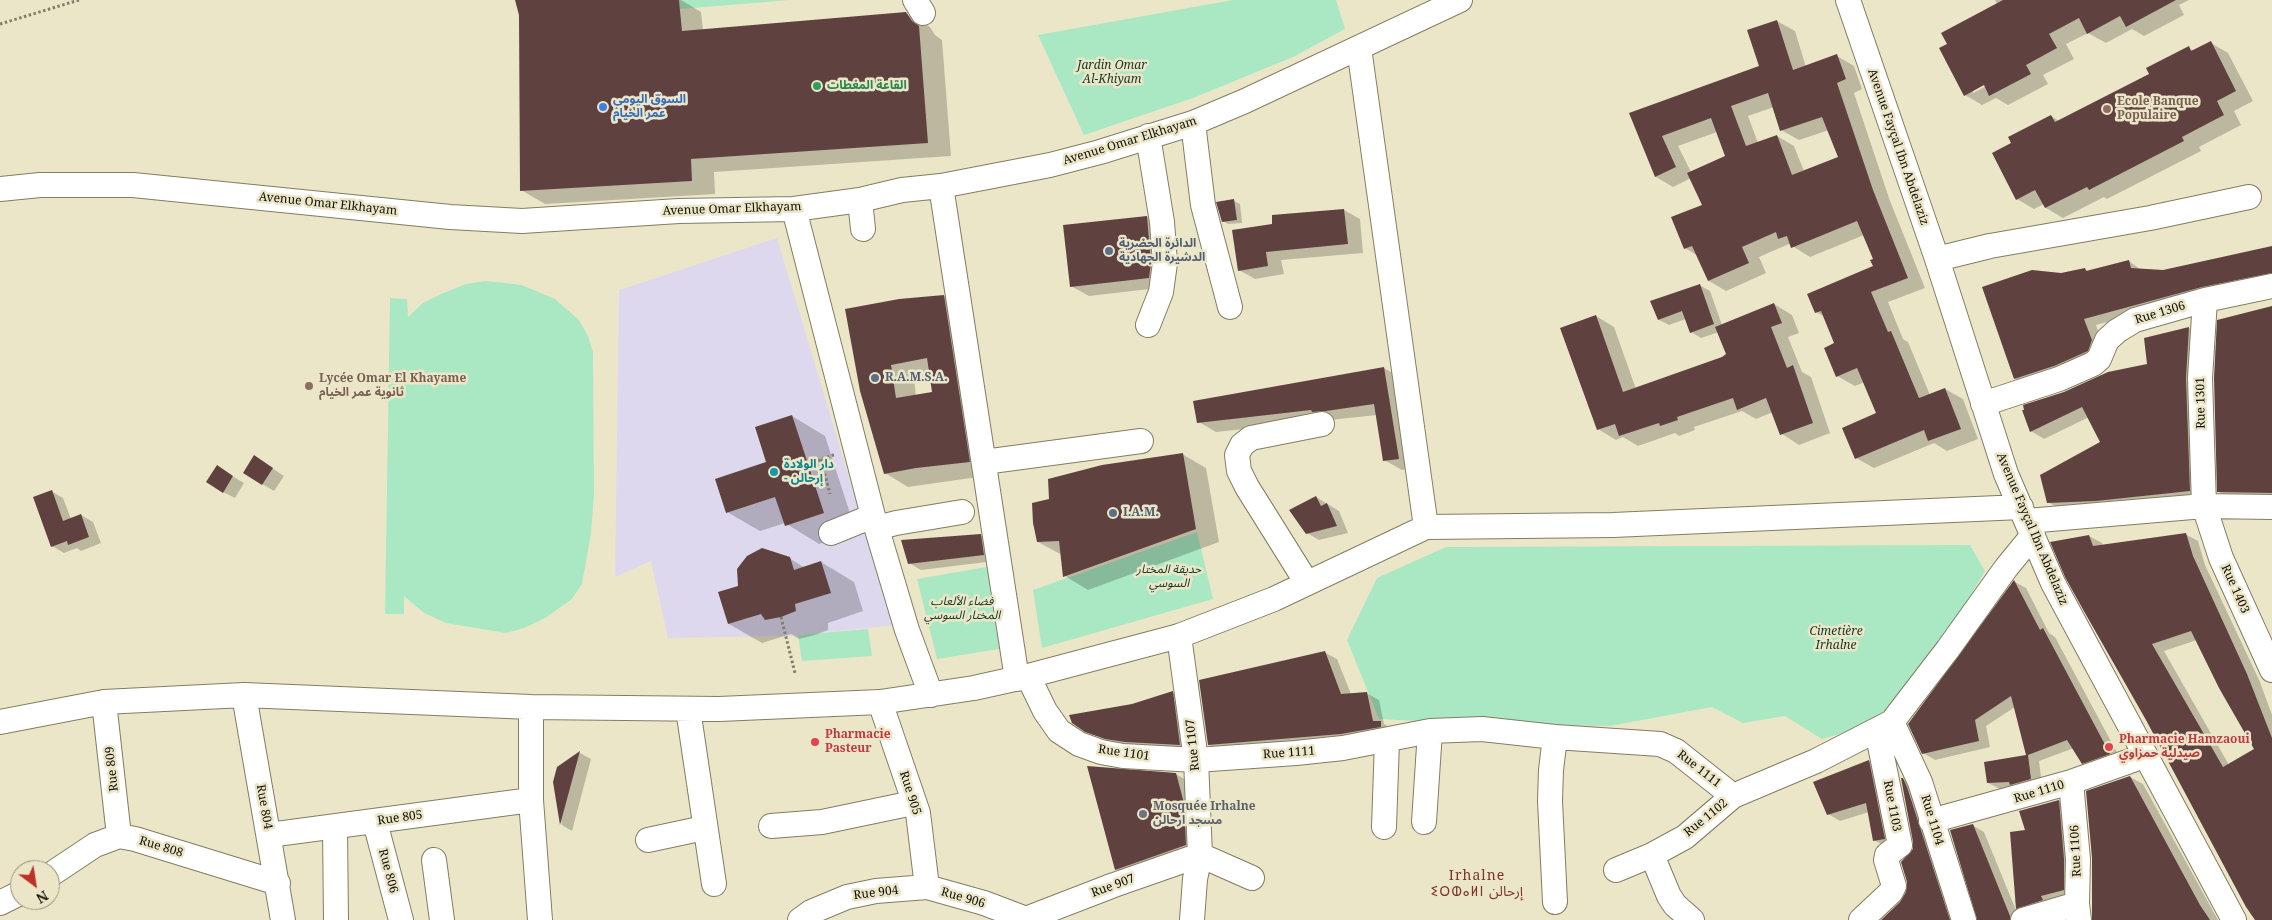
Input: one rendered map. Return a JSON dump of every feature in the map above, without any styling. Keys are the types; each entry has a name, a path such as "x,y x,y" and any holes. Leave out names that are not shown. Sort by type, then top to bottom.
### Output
{"street":[{"name":"Avenue Omar Elkhayam","path":"0,189 40,184 133,185 450,217 522,221 670,211 794,209 860,200 902,190 941,186 1050,165 1100,152 1193,123 1245,101 1460,0"},
{"name":"Avenue Fayçal Ibn Abdelaziz","path":"1848,0 1937,259 2006,474 2053,583 2144,756 2234,920"},
{"path":"1359,48 1426,527"},
{"path":"1193,123 1203,205 1230,307"},
{"path":"1148,136 1162,222 1165,263 1161,292 1148,325"},
{"name":"Rue 1101","path":"941,186 984,462 1022,677 1059,732 1079,744 1101,752 1123,756 1196,760"},
{"path":"1937,259 1990,246 2150,218 2249,197"},
{"path":"860,200 862,229"},
{"path":"794,209 875,522 907,630 931,695"},
{"name":"Rue 1306","path":"1983,404 2059,379 2093,364 2099,358 2107,340 2117,331 2135,320 2205,300 2272,286"},
{"name":"Rue 1301","path":"2204,506 2200,378 2205,300"},
{"path":"1307,583 1247,487 1239,471 1237,455 1242,445 1251,438 1322,424"},
{"path":"984,462 1141,440"},
{"path":"0,722 104,702 244,695 531,707 688,709 880,702 931,695 1022,677 1179,636 1274,599 1426,527 2027,521 2204,506 2272,507"},
{"name":"Rue 1403","path":"2204,506 2221,558 2271,664"},
{"path":"830,533 875,522 896,523 962,512"},
{"name":"Rue 1111","path":"1196,760 1334,749 1430,731 1482,729 1555,737 1660,744 1676,751 1733,796 1816,761 1885,727 1948,649 2006,568 2027,521"},
{"name":"Rue 1107","path":"1179,636 1196,760 1200,855 1195,879 1192,920"},
{"name":"Rue 804","path":"244,695 278,882 283,920"},
{"name":"Rue 809","path":"104,702 119,836"},
{"name":"Rue 905","path":"880,702 918,813 927,888"},
{"path":"531,707 531,800 540,920"},
{"path":"688,709 704,828 714,884"},
{"name":"Rue 1104","path":"1885,727 1920,782 1964,920"},
{"name":"Rue 1103","path":"1860,920 1891,892 1894,886 1886,860 1887,855 1900,845 1885,727"},
{"path":"1424,822 1430,731"},
{"path":"1555,737 1550,800 1555,902"},
{"path":"1384,827 1387,740"},
{"name":"Rue 1110","path":"1900,845 1921,845 1935,831 1996,804 2071,782 2144,756"},
{"name":"Rue 1106","path":"2071,782 2078,859 2078,912"},
{"name":"Rue 1102","path":"1616,870 1652,855 1685,837 1733,796"},
{"name":"Rue 805","path":"269,835 531,800"},
{"path":"771,826 822,822 913,803"},
{"name":"Rue 806","path":"375,822 401,920"},
{"path":"335,827 336,920"},
{"path":"648,840 704,828"},
{"path":"60,868 95,845 119,836"},
{"name":"Rue 808","path":"119,836 135,839 278,882"},
{"path":"1200,855 1252,878"},
{"name":"Rue 907","path":"1027,919 1114,884 1200,855"},
{"path":"1652,855 1669,896 1675,905 1692,920"},
{"path":"434,860 442,920"},
{"name":"Rue 906","path":"927,888 984,903 1027,919"},
{"name":"Rue 904","path":"800,920 811,912 847,896 876,891 927,888"},
{"path":"2023,920 2078,912"}],"path":[{"path":"0,24 79,0"},
{"path":"808,464 842,453"},
{"path":"821,459 830,494"},
{"path":"781,617 796,673"}],"shaded area":[{"path":"777,238 862,521 897,625 788,636 668,638 651,561 615,577 619,290"}],"green space":[{"path":"679,0 790,0 680,9"},
{"name":"Jardin Omar Al-Khiyam","path":"1233,0 1336,0 1345,29 1293,57 1193,98 1084,135 1038,35"},
{"path":"486,281 522,285 555,299 579,320 588,336 593,352 594,495 591,533 582,584 572,599 545,618 524,628 506,633 446,623 424,613 404,596 404,614 385,614 390,298 407,299 408,317 423,303 441,294 466,284"},
{"name":"حديقة المختار السوسي","path":"1197,532 1213,599 1042,648 1033,590"},
{"name":"Cimetière Irhalne","path":"1970,545 1985,571 1910,696 1883,721 1822,739 1785,716 1743,723 1712,707 1610,726 1483,724 1379,719 1347,640 1377,578 1446,547"},
{"name":"فضاء الألعاب المختار السوسي","path":"992,566 1005,648 937,659 917,579"},
{"path":"868,629 872,656 802,661 798,635"}],"building":[{"path":"515,0 679,0 682,31 906,12 912,21 919,26 928,143 691,159 692,181 520,191 519,15"},
{"path":"2003,0 2176,0 2126,27 2120,16 2087,34 2079,18 2049,34 2057,48 2026,65 2031,74 1989,96 1984,85 1964,96 1939,48 1947,44 1941,33"},
{"path":"1777,20 1793,70 1837,54 1846,79 1837,83 1873,190 1908,278 1871,292 1888,332 1891,331 1919,398 1945,388 1961,429 1928,441 1924,430 1855,459 1842,428 1876,413 1857,368 1836,377 1824,348 1834,343 1821,311 1815,313 1807,294 1873,266 1870,260 1873,259 1857,221 1791,248 1787,236 1778,239 1776,232 1742,247 1749,263 1708,281 1692,246 1684,249 1671,217 1702,205 1687,173 1725,156 1711,118 1662,136 1676,167 1655,177 1629,113 1759,66 1747,30","holes":["1768,93 1780,131 1822,117 1838,157 1792,175 1777,135 1746,146 1731,106"]},
{"path":"2211,41 2236,91 2217,101 2224,115 2182,137 2184,141 2089,190 2087,187 2045,208 2035,190 2016,200 1992,153 2011,143 2008,137 2051,115 2055,122 2149,74 2146,68 2189,46 2191,51"},
{"path":"1234,199 1237,220 1222,222 1216,202"},
{"path":"1344,209 1348,244 1266,252 1268,266 1238,271 1232,230 1272,224 1272,215"},
{"name":"الدائرة الحضرية الدشيرة الجهادية","path":"1147,216 1151,263 1149,278 1070,287 1063,225"},
{"path":"2272,246 2272,273 2202,287 2084,319 2092,340 2088,351 2054,366 2014,379 1982,287 2032,270 2061,273 2085,268 2086,271 2129,260 2131,268 2163,270"},
{"path":"1700,284 1714,324 1690,333 1682,311 1658,320 1650,301"},
{"name":"R.A.M.S.A.","path":"944,295 970,462 916,468 884,474 860,391 845,309 899,299","holes":["927,358 932,392 896,398 891,365"]},
{"path":"1774,303 1782,323 1771,327 1787,368 1793,365 1813,423 1780,435 1766,398 1737,410 1733,398 1677,417 1678,420 1660,426 1659,423 1619,436 1615,424 1597,430 1560,328 1596,315 1623,392 1722,357 1726,354 1715,327"},
{"path":"2272,306 2272,493 2217,492 2214,378 2217,320"},
{"path":"2189,327 2186,378 2190,491 2096,501 2047,503 2040,475 2100,442 2082,407 2030,432 2022,410 2024,410 2023,405 2064,392 2108,372 2147,364 2144,338"},
{"path":"1384,367 1399,459 1383,461 1374,404 1326,411 1312,412 1311,410 1197,423 1193,401"},
{"name":"دار الولادة - إرحالن","path":"792,415 824,513 785,526 775,497 726,513 715,479 766,462 755,427"},
{"name":"I.A.M.","path":"1183,453 1196,529 1063,577 1059,541 1037,542 1033,523 1032,503 1049,499 1048,479 1102,465"},
{"path":"254,455 273,468 262,485 243,473"},
{"path":"217,465 233,476 223,493 206,482"},
{"path":"52,490 63,521 81,514 89,537 68,545 67,541 51,547 33,497"},
{"path":"1316,496 1321,506 1327,503 1337,526 1306,534 1289,510"},
{"path":"2186,533 2193,556 2247,674 2272,738 2272,920 2255,920 2246,907 2146,720 2065,577 2050,542 2089,535 2093,546","holes":["2191,631 2219,688 2254,749 2223,767 2152,644"]},
{"path":"981,534 984,555 908,564 901,540"},
{"path":"762,548 790,557 794,570 821,561 831,593 795,604 796,611 781,617 765,620 761,614 728,624 718,592 738,586 737,569 747,556"},
{"path":"2014,580 2040,630 2043,628 2110,754 2082,764 2067,740 2028,755 2031,779 2010,785 2009,782 1987,783 1984,762 2026,755 2011,696 1975,720 1979,741 1922,754 1908,724"},
{"path":"1325,651 1341,694 1367,692 1373,721 1381,721 1381,727 1341,734 1208,745 1199,680"},
{"path":"1173,691 1180,745 1105,739 1085,732 1072,723 1069,715 1132,704"},
{"path":"580,751 560,825 553,782 557,767"},
{"path":"1869,760 1885,839 1873,841 1866,803 1827,815 1813,782"},
{"name":"Mosquée Irhalne مسجد ارحالن","path":"1087,766 1176,773 1184,803 1186,845 1115,870"},
{"path":"2130,776 2210,920 2092,920 2092,858 2086,791"},
{"path":"1901,778 1903,778 1907,787 1950,920 1881,920 1900,902 1906,892 1907,882 1901,862 1913,849"},
{"path":"2059,800 2064,859 2064,890 2041,896 2043,900 2016,909 2010,832 2025,830 2019,811"},
{"path":"1973,824 2010,920 1977,920 1950,830"}],"place":[{"name":"القاعة المغطات","path":"817,86"},
{"name":"السوق اليومي عمر الخيام","path":"603,107"},
{"name":"Ecole Banque Populaire","path":"2107,109"},
{"name":"الدائرة الحضرية الدشيرة الجهادية","path":"1109,251"},
{"name":"R.A.M.S.A.","path":"875,378"},
{"name":"Lycée Omar El Khayame ثانوية عمر الخيام","path":"309,386"},
{"name":"دار الولادة - إرحالن","path":"774,472"},
{"name":"I.A.M.","path":"1113,513"},
{"name":"Pharmacie Pasteur","path":"815,742"},
{"name":"Pharmacie Hamzaoui صيدلية حمزاوي","path":"2109,747"},
{"name":"Mosquée Irhalne مسجد ارحالن","path":"1143,814"}],"district":[{"name":"Irhalne ⵉⵔⵀⴰⵍⵏ إرحالن","path":"1477,884"}]}
